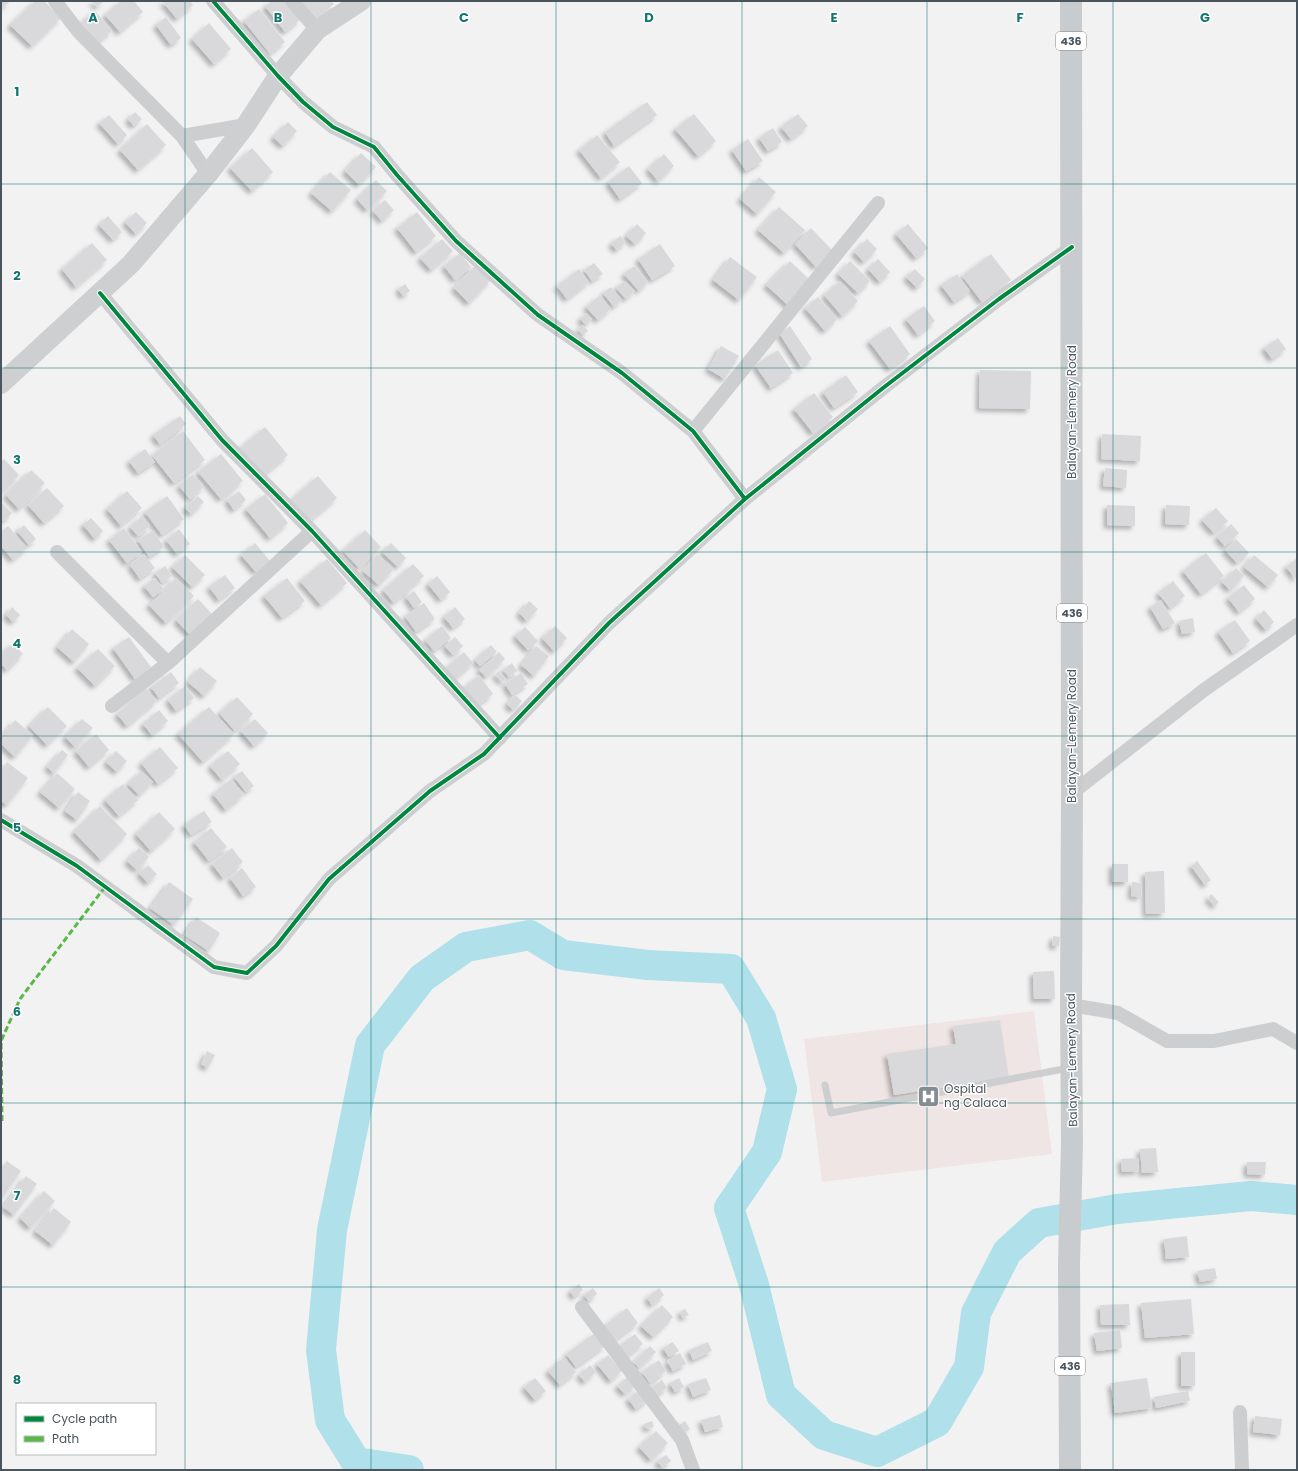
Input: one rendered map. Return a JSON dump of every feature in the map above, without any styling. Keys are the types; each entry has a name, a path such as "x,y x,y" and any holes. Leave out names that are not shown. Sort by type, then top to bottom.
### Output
{"main road":[{"name":"Balayan-Lemery Road","path":"1069,1470 1069,1263 1072,1143 1070,1005 1072,793 1071,1"}],"street":[{"path":"55,1 78,31 182,136 208,174"},
{"path":"213,1 278,76 303,102 334,127 374,147 456,241 538,315 622,373 693,431 745,499"},
{"path":"292,1 317,30"},
{"path":"1,384 130,264 208,174 246,125 278,76 317,30 361,1"},
{"path":"182,136 246,125"},
{"path":"693,431 878,203"},
{"path":"1,820 77,866 214,967 247,973 276,946 329,879 430,792 484,754 609,623 745,499 889,383 999,299 1072,247"},
{"path":"100,293 222,440 312,532 500,738"},
{"path":"112,706 168,663 312,532"},
{"path":"57,552 168,663"},
{"path":"1072,793 1204,690 1297,625"},
{"path":"1070,1005 1118,1013 1167,1041 1214,1041 1273,1029 1297,1043"},
{"path":"582,1307 682,1440 693,1470"},
{"path":"1240,1412 1242,1470"}],"lane":[{"path":"825,1085 831,1113 1071,1067"}],"shaded area":[{"name":"Ospital ng Calaca","path":"1034,1011 1052,1154 822,1182 804,1039"}],"building":[{"path":"1,1 11,1 1,8"},
{"path":"35,1 44,1 61,18 32,46 10,25"},
{"path":"92,1 104,1 97,7"},
{"path":"121,1 134,1 143,12 120,32 105,15"},
{"path":"190,1 193,5 177,19 163,2"},
{"path":"272,1 286,1 300,20 285,32 265,6"},
{"path":"301,1 331,1 334,4 315,19"},
{"path":"259,9 285,42 270,54 244,21"},
{"path":"95,11 112,31 96,44 79,24"},
{"path":"166,17 181,38 171,45 156,25"},
{"path":"209,23 231,49 214,64 192,39"},
{"path":"647,102 657,115 614,146 605,132"},
{"path":"135,112 142,119 134,126 128,119"},
{"path":"694,114 716,141 698,156 675,129"},
{"path":"798,114 808,126 791,139 781,127"},
{"path":"109,115 127,135 118,144 99,123"},
{"path":"288,122 297,131 283,146 273,137"},
{"path":"147,124 166,145 138,170 120,150"},
{"path":"773,128 782,142 768,151 759,138"},
{"path":"597,135 620,162 601,178 579,150"},
{"path":"748,139 763,161 746,171 732,150"},
{"path":"252,148 273,172 252,191 230,168"},
{"path":"361,153 376,167 359,185 345,171"},
{"path":"664,154 674,166 658,181 648,169"},
{"path":"629,166 642,183 620,199 608,182"},
{"path":"330,172 351,190 332,211 311,193"},
{"path":"759,177 776,192 757,214 740,199"},
{"path":"376,180 387,191 367,210 357,199"},
{"path":"385,200 394,210 382,221 373,211"},
{"path":"779,207 805,230 784,253 758,230"},
{"path":"136,212 147,223 136,234 125,222"},
{"path":"417,212 436,236 416,252 397,228"},
{"path":"108,216 122,232 113,240 99,225"},
{"path":"637,224 646,233 635,244 626,236"},
{"path":"908,224 928,248 916,258 896,234"},
{"path":"811,228 833,251 816,267 795,244"},
{"path":"620,236 626,242 617,250 611,244"},
{"path":"442,239 453,251 431,270 420,258"},
{"path":"867,239 877,249 864,262 854,252"},
{"path":"92,243 107,260 76,287 62,269"},
{"path":"660,244 675,266 652,280 638,259"},
{"path":"460,253 471,267 455,280 444,266"},
{"path":"991,254 1011,280 982,302 962,276"},
{"path":"730,257 757,277 739,300 713,280"},
{"path":"878,259 890,272 880,282 868,269"},
{"path":"790,261 812,282 790,307 766,285"},
{"path":"850,261 870,281 858,293 838,274"},
{"path":"594,263 603,274 592,281 584,270"},
{"path":"476,265 491,280 469,303 454,288"},
{"path":"634,266 648,282 639,291 624,274"},
{"path":"579,269 589,282 567,299 557,286"},
{"path":"915,269 925,279 917,288 906,277"},
{"path":"957,274 970,291 954,302 941,285"},
{"path":"624,281 635,291 626,299 616,288"},
{"path":"840,281 858,301 842,316 824,295"},
{"path":"405,284 410,291 403,296 398,289"},
{"path":"611,287 622,300 614,307 603,293"},
{"path":"600,295 611,309 598,320 586,307"},
{"path":"818,297 837,319 825,331 805,308"},
{"path":"924,306 935,321 918,335 906,319"},
{"path":"586,313 592,319 586,325 580,319"},
{"path":"583,325 588,331 583,335 578,329"},
{"path":"790,326 812,359 801,367 779,333"},
{"path":"890,326 910,354 890,369 869,341"},
{"path":"1278,338 1286,349 1272,359 1264,348"},
{"path":"721,346 739,356 725,379 708,369"},
{"path":"778,350 793,373 771,388 755,365"},
{"path":"980,370 1031,371 1030,409 979,408"},
{"path":"846,375 858,392 834,408 823,392"},
{"path":"814,393 833,417 813,433 794,409"},
{"path":"180,416 186,424 160,444 153,435"},
{"path":"265,427 288,455 263,476 240,448"},
{"path":"183,431 205,460 174,483 152,455"},
{"path":"1102,434 1141,436 1140,461 1101,459"},
{"path":"145,449 155,462 138,473 129,461"},
{"path":"221,454 243,481 221,499 198,472"},
{"path":"4,459 19,475 2,492 1,461"},
{"path":"1105,468 1127,470 1126,488 1103,486"},
{"path":"31,470 45,483 19,509 6,495"},
{"path":"193,474 204,487 190,499 179,486"},
{"path":"318,476 337,498 306,524 288,502"},
{"path":"47,488 64,506 44,523 28,505"},
{"path":"127,491 142,508 121,526 107,509"},
{"path":"239,491 246,500 234,510 227,500"},
{"path":"265,494 288,523 270,538 246,509"},
{"path":"167,496 184,519 162,535 145,512"},
{"path":"198,496 204,502 191,514 185,508"},
{"path":"1,502 12,513 4,521 1,519"},
{"path":"1107,505 1135,506 1135,526 1107,525"},
{"path":"1166,505 1190,506 1189,525 1165,524"},
{"path":"1216,508 1228,521 1214,533 1202,520"},
{"path":"142,516 150,526 138,536 130,527"},
{"path":"91,518 103,531 95,539 83,525"},
{"path":"1231,524 1239,533 1225,546 1217,537"},
{"path":"24,525 36,539 29,545 17,531"},
{"path":"8,526 27,548 13,560 1,546 1,532"},
{"path":"124,528 142,552 127,563 109,540"},
{"path":"179,529 190,544 177,554 166,540"},
{"path":"153,530 164,547 149,557 138,540"},
{"path":"365,530 381,547 359,568 343,551"},
{"path":"1236,539 1249,553 1237,563 1225,550"},
{"path":"255,543 270,561 256,572 241,555"},
{"path":"391,543 406,558 398,567 382,552"},
{"path":"1206,553 1224,576 1201,594 1183,571"},
{"path":"144,554 155,568 140,579 130,565"},
{"path":"377,554 394,569 379,585 363,571"},
{"path":"185,555 205,575 192,587 172,567"},
{"path":"1254,555 1278,575 1268,587 1244,567"},
{"path":"1297,558 1297,578 1296,579 1286,567"},
{"path":"327,559 347,583 321,605 300,581"},
{"path":"413,564 424,576 394,603 383,590"},
{"path":"165,566 172,576 162,583 155,573"},
{"path":"1236,568 1244,576 1230,590 1222,582"},
{"path":"225,575 235,588 219,600 209,587"},
{"path":"437,576 450,592 441,600 428,584"},
{"path":"155,578 164,589 153,597 144,586"},
{"path":"176,578 194,596 166,623 149,605"},
{"path":"287,578 305,601 282,618 264,596"},
{"path":"1173,581 1185,596 1170,608 1158,593"},
{"path":"1244,585 1255,599 1239,612 1228,598"},
{"path":"414,591 422,602 414,608 406,597"},
{"path":"198,599 215,617 193,638 176,620"},
{"path":"1161,600 1175,623 1163,629 1150,607"},
{"path":"529,601 538,609 527,621 519,613"},
{"path":"424,603 435,619 416,632 405,616"},
{"path":"12,607 20,615 13,622 6,615"},
{"path":"455,607 465,619 453,628 444,617"},
{"path":"1264,610 1274,622 1266,630 1256,619"},
{"path":"1193,618 1195,632 1182,634 1179,621"},
{"path":"1235,620 1250,641 1233,653 1218,632"},
{"path":"442,626 451,638 434,651 425,640"},
{"path":"555,626 567,638 554,651 542,638"},
{"path":"525,627 538,641 528,650 515,636"},
{"path":"72,629 89,644 74,662 57,647"},
{"path":"129,637 151,667 135,679 113,648"},
{"path":"455,637 463,646 453,655 445,646"},
{"path":"13,643 23,654 7,670 1,664 1,654"},
{"path":"491,645 497,652 480,666 475,660"},
{"path":"536,646 549,656 534,676 521,665"},
{"path":"98,649 115,666 95,686 77,668"},
{"path":"464,652 473,663 455,679 446,668"},
{"path":"499,652 505,659 486,677 479,670"},
{"path":"512,663 517,671 509,677 503,670"},
{"path":"200,667 217,681 204,696 188,682"},
{"path":"499,671 506,679 502,682 495,675"},
{"path":"171,672 179,683 159,698 151,687"},
{"path":"521,673 528,684 512,695 505,684"},
{"path":"479,675 493,694 477,706 463,688"},
{"path":"185,686 194,698 176,711 168,700"},
{"path":"146,688 157,701 127,726 117,714"},
{"path":"515,695 522,701 513,710 507,704"},
{"path":"237,697 253,714 235,731 219,713"},
{"path":"48,707 67,726 47,745 29,726"},
{"path":"209,707 234,734 203,762 178,734"},
{"path":"159,710 168,721 152,735 143,724"},
{"path":"82,719 93,728 75,747 65,737"},
{"path":"255,719 268,733 254,746 241,731"},
{"path":"15,720 33,735 15,757 1,744 1,737"},
{"path":"96,734 109,750 89,767 76,751"},
{"path":"160,747 178,768 158,784 141,763"},
{"path":"62,750 68,755 54,773 47,767"},
{"path":"116,751 127,761 117,772 106,762"},
{"path":"228,751 240,764 222,780 210,766"},
{"path":"7,762 28,778 7,805 1,801 1,770"},
{"path":"141,771 153,782 139,795 128,784"},
{"path":"242,771 254,786 246,792 234,777"},
{"path":"57,773 75,789 59,808 40,792"},
{"path":"231,779 244,794 226,810 213,794"},
{"path":"123,784 138,800 119,816 105,800"},
{"path":"78,792 90,801 77,820 65,811"},
{"path":"100,806 127,834 101,860 74,832"},
{"path":"204,811 212,822 191,835 184,825"},
{"path":"159,812 175,829 151,851 136,834"},
{"path":"211,828 227,847 209,861 194,842"},
{"path":"139,848 149,857 137,870 127,861"},
{"path":"232,848 243,862 223,878 212,864"},
{"path":"1197,861 1211,880 1205,885 1191,866"},
{"path":"1112,864 1128,864 1128,882 1112,882"},
{"path":"148,865 157,874 148,883 139,873"},
{"path":"242,868 256,887 243,896 230,878"},
{"path":"1164,871 1165,913 1146,914 1145,872"},
{"path":"169,882 193,899 174,925 150,908"},
{"path":"1132,882 1142,883 1141,897 1131,896"},
{"path":"1211,894 1219,902 1215,906 1208,899"},
{"path":"196,917 220,933 209,951 184,935"},
{"path":"1053,936 1060,937 1059,946 1052,946"},
{"path":"1054,971 1055,999 1034,999 1033,972"},
{"name":"Ospital ng Calaca","path":"1000,1020 1009,1078 894,1095 887,1054 956,1044 953,1026"},
{"path":"207,1051 215,1055 208,1068 201,1064"},
{"path":"1156,1148 1158,1172 1142,1173 1140,1149"},
{"path":"1138,1158 1139,1171 1122,1172 1121,1159"},
{"path":"7,1161 21,1171 1,1200 1,1170"},
{"path":"1247,1162 1266,1162 1265,1175 1247,1174"},
{"path":"26,1176 37,1184 14,1215 3,1207"},
{"path":"44,1191 55,1201 30,1228 20,1218"},
{"path":"54,1208 71,1222 53,1245 35,1231"},
{"path":"1187,1236 1189,1257 1166,1259 1164,1239"},
{"path":"1215,1268 1217,1279 1200,1282 1197,1271"},
{"path":"579,1284 583,1290 574,1297 570,1291"},
{"path":"593,1288 597,1294 589,1301 584,1295"},
{"path":"659,1288 664,1295 652,1305 647,1298"},
{"path":"1191,1299 1194,1334 1145,1338 1141,1303"},
{"path":"1129,1304 1130,1325 1101,1325 1100,1305"},
{"path":"662,1305 673,1317 653,1337 641,1326"},
{"path":"627,1308 638,1323 615,1340 604,1326"},
{"path":"685,1309 689,1315 683,1318 680,1312"},
{"path":"1120,1330 1122,1348 1097,1351 1094,1333"},
{"path":"595,1333 605,1346 576,1367 566,1354"},
{"path":"635,1334 643,1344 626,1357 618,1347"},
{"path":"673,1342 679,1351 669,1357 663,1348"},
{"path":"708,1342 712,1351 693,1360 689,1350"},
{"path":"650,1346 656,1352 639,1368 633,1362"},
{"path":"1181,1352 1195,1352 1195,1386 1181,1386"},
{"path":"680,1353 686,1364 673,1371 667,1361"},
{"path":"608,1355 622,1371 611,1381 597,1364"},
{"path":"564,1357 576,1372 560,1385 548,1371"},
{"path":"659,1360 666,1371 650,1383 642,1372"},
{"path":"590,1365 596,1372 585,1382 579,1375"},
{"path":"629,1376 636,1385 625,1394 617,1386"},
{"path":"535,1378 546,1391 535,1400 524,1387"},
{"path":"679,1378 684,1387 675,1392 670,1383"},
{"path":"706,1378 711,1390 693,1397 688,1384"},
{"path":"1147,1378 1152,1408 1115,1413 1111,1383"},
{"path":"662,1380 667,1388 657,1395 652,1387"},
{"path":"640,1389 648,1400 636,1409 628,1399"},
{"path":"1188,1391 1190,1401 1156,1408 1154,1397"},
{"path":"720,1415 723,1427 705,1432 701,1420"},
{"path":"1255,1416 1282,1419 1280,1435 1253,1432"},
{"path":"652,1421 654,1427 647,1429 644,1424"},
{"path":"685,1421 690,1429 683,1434 678,1426"},
{"path":"656,1431 668,1443 651,1460 639,1447"},
{"path":"666,1455 671,1461 662,1467 657,1461"}],"waterway":[{"path":"409,1470 356,1462 330,1420 321,1350 332,1230 370,1045 422,978 466,947 530,935 563,955 648,965 731,969 761,1018 782,1089 767,1152 729,1208 754,1285 781,1395 824,1435 877,1452 937,1422 969,1367 976,1313 1007,1252 1039,1223 1117,1209 1251,1196 1297,1200"}],"marked path":[{"path":"2,1121 1,1041 20,999 105,887"}],"cycle path":[{"path":"213,1 278,76 303,102 333,127 374,147 456,241 538,315 622,373 693,431 745,499"},
{"path":"1,820 77,866 214,967 247,973 276,946 329,879 430,791 484,754 609,623 745,499 883,388 999,299 1072,247"},
{"path":"100,293 222,440 312,531 500,738"}],"place":[{"name":"Ospital ng Calaca","path":"928,1096"}]}
